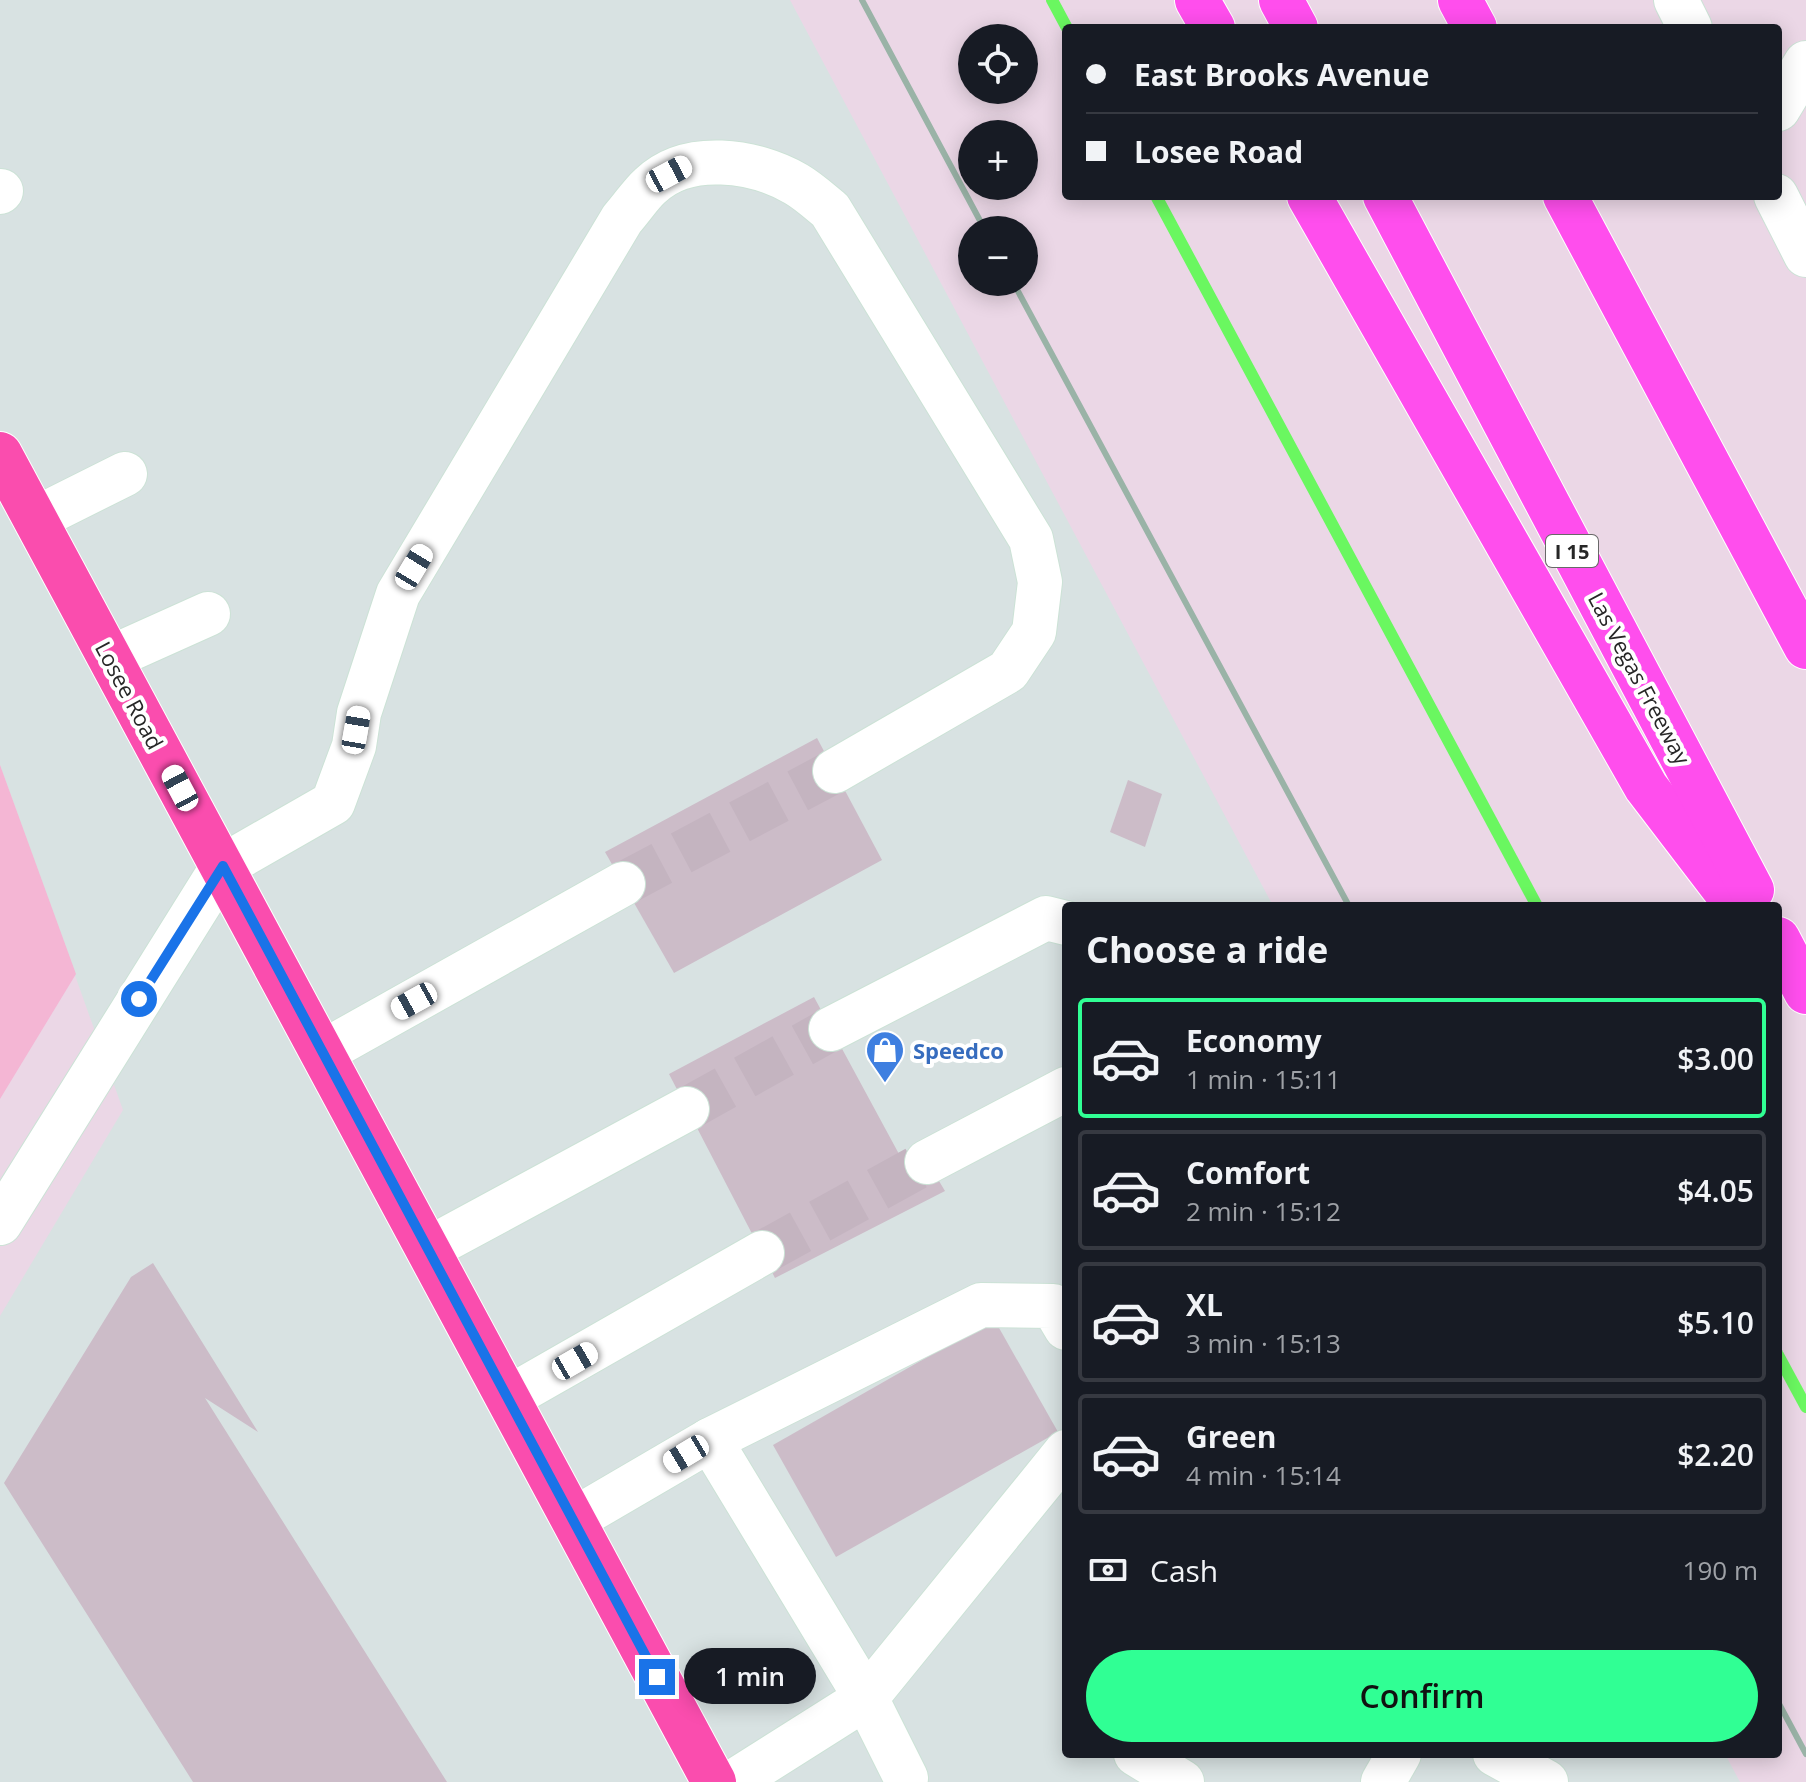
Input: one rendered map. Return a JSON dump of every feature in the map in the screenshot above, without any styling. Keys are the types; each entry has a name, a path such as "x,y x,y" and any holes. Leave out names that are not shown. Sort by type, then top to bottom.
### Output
{"highway":[{"path":"1197,0 1211,24"},
{"path":"1281,0 1294,24"},
{"path":"1460,0 1473,24"},
{"path":"1311,200 1646,787 1734,902"},
{"name":"Las Vegas Freeway","path":"1387,200 1758,902"},
{"path":"1567,200 1806,647"},
{"path":"1782,947 1806,994"},
{"path":"1782,964 1806,994"}],"main road":[{"name":"Losee Road","path":"0,454 714,1782"}],"street":[{"path":"1676,0 1688,24"},
{"path":"1782,102 1806,63"},
{"path":"0,1223 223,866 333,803 354,746 359,713 398,594 622,219 652,183 686,165 712,161 745,165 794,183 830,210 1031,539 1040,582 1034,632 1008,671 835,771"},
{"path":"1778,200 1806,255"},
{"path":"35,519 125,474"},
{"path":"110,658 208,614"},
{"path":"323,1052 623,884"},
{"path":"831,1029 1046,918 1062,922"},
{"path":"927,1162 1062,1091"},
{"path":"428,1249 687,1109"},
{"path":"508,1398 762,1253"},
{"path":"573,1520 710,1440 981,1305 1053,1306 1062,1321"},
{"path":"710,1440 866,1698 906,1778"},
{"path":"733,1782 866,1698 1062,1457"},
{"path":"1143,1758 1182,1782"},
{"path":"1383,1782 1397,1758"},
{"path":"1502,1758 1546,1782"}],"shaded area":[{"path":"0,0 790,0 1271,902 1062,902 1062,1758 1727,1758 1740,1782 0,1782 0,1316 123,1110 0,765"}],"sand":[{"path":"0,765 76,974 0,1099"}],"building":[{"path":"817,738 882,860 674,973 605,852"},
{"path":"1128,780 1162,794 1145,847 1110,832"},
{"path":"814,997 899,1154 918,1146 945,1191 775,1278 669,1074"},
{"path":"153,1263 258,1432 205,1398 447,1782 193,1782 4,1483 131,1277"},
{"path":"994,1319 1058,1432 836,1557 773,1445"}],"waterway":[{"path":"1052,0 1065,24"},
{"path":"1158,200 1535,902"},
{"path":"1782,1362 1806,1407"}],"tunnel":[{"path":"623,884 835,771"},
{"path":"687,1109 831,1029"},
{"path":"762,1253 927,1162"}],"railway":[{"path":"862,0 978,216"},
{"path":"1021,296 1347,902"},
{"path":"1782,1709 1806,1754"}],"place":[{"name":"Speedco","path":"885,1084"}],"route":[{"path":"139,999 223,866 657,1677"}]}
